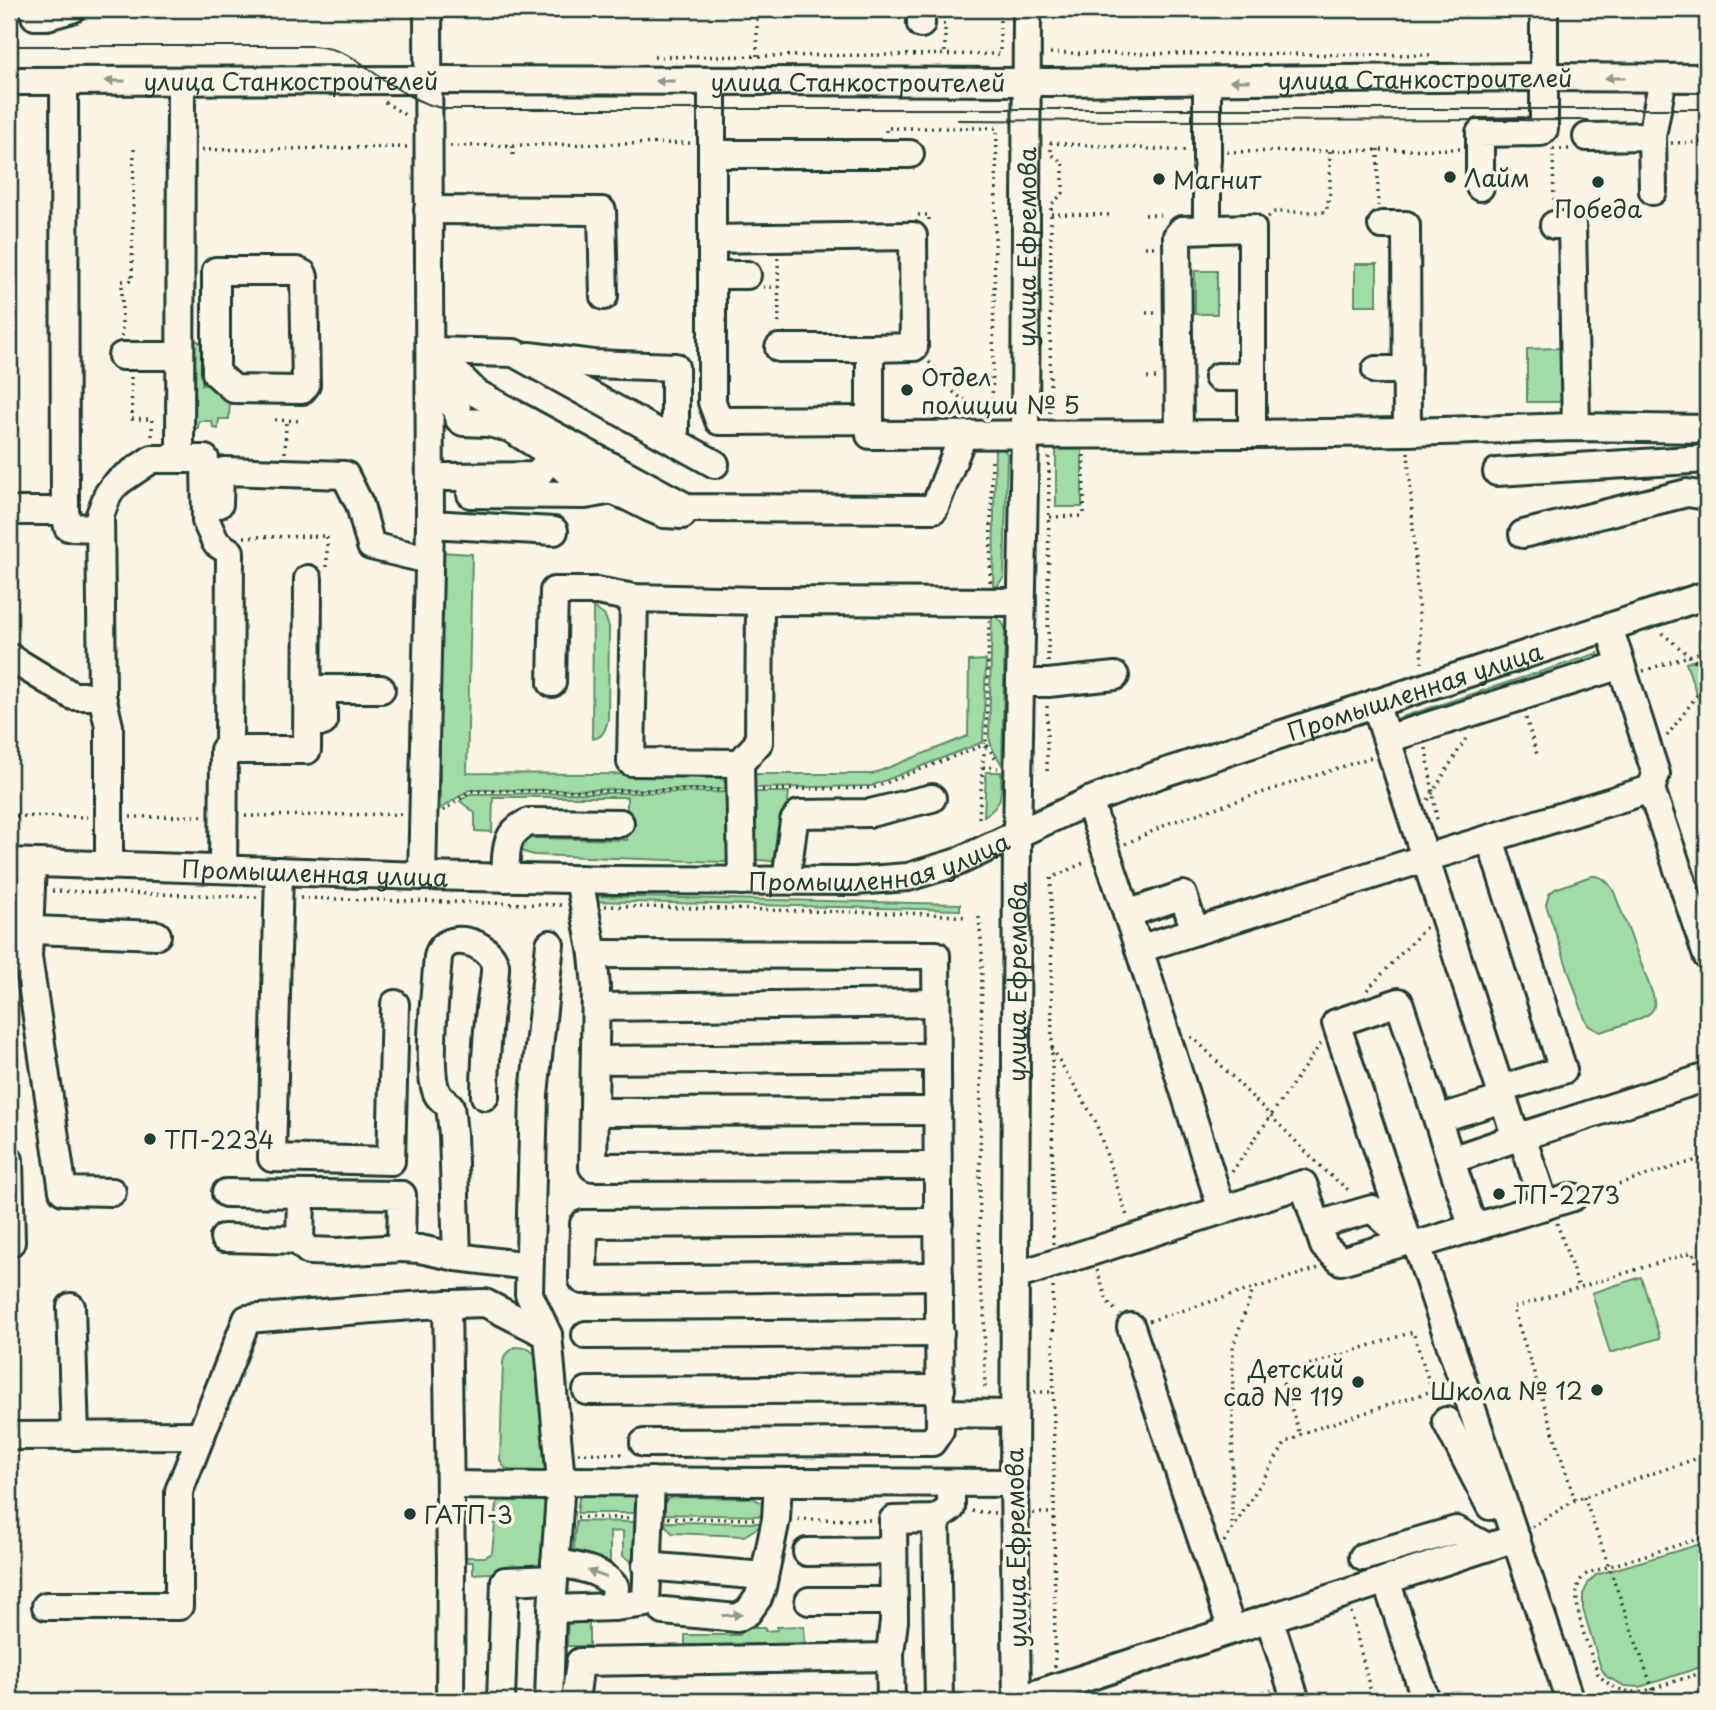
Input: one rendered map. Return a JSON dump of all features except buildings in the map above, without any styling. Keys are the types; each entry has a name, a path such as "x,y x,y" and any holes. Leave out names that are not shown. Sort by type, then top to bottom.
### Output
{"street":[{"path":"36,9 36,16 72,9"},
{"path":"422,876 430,524 439,358 428,210 428,9"},
{"name":"улица Ефремова","path":"1017,1701 1014,1483 1021,1403 1015,1276 1017,834 1021,602 1037,435 1027,9"},
{"path":"1480,187 1480,134 1541,132 1544,129 1544,9"},
{"path":"1653,191 1652,142 1663,78"},
{"name":"улица Станкостроителей","path":"9,81 1027,82 1707,78"},
{"path":"64,81 65,511 68,527 100,528"},
{"path":"180,459 181,81"},
{"path":"712,81 712,402 719,421 870,420"},
{"path":"1207,81 1207,229"},
{"path":"1580,143 1652,142"},
{"path":"713,148 910,154"},
{"path":"428,210 602,211 604,296"},
{"path":"1380,216 1406,225 1407,432"},
{"path":"1554,225 1572,225 1576,428"},
{"path":"1178,434 1177,236 1182,230 1252,228 1252,434"},
{"path":"712,239 913,236 914,347 779,348"},
{"path":"216,271 297,271 303,274 306,385 302,390 234,389 216,373 216,335 216,271"},
{"path":"712,275 747,275"},
{"path":"122,356 180,346 216,335"},
{"path":"870,348 870,435 1252,434 1576,428 1703,436"},
{"path":"439,358 514,353 593,365 675,367 675,442"},
{"path":"514,353 715,464"},
{"path":"439,358 476,393 688,508 934,509 963,435"},
{"path":"439,358 450,402 463,422 488,423 510,428 540,447 568,472 664,514 705,515 729,509"},
{"path":"1376,370 1407,370"},
{"path":"1218,377 1252,377"},
{"path":"446,477 537,476 551,457"},
{"path":"109,866 109,726 102,696 100,515 108,494 121,480 152,459 205,459 206,521 216,542 230,552 229,750"},
{"path":"1497,472 1707,459"},
{"path":"218,506 222,471 345,475 360,505 371,546 429,560"},
{"path":"471,494 585,495 612,491"},
{"path":"1523,534 1686,494 1707,496"},
{"path":"9,511 65,511"},
{"path":"430,524 554,531"},
{"path":"307,750 308,579"},
{"path":"552,683 554,591 597,592 634,598 760,601 1021,602"},
{"name":"Промышленная улица","path":"20,863 223,870 279,884 422,876 855,881 908,877 955,863 1089,801 1160,774 1707,595"},
{"path":"634,598 631,762 740,764"},
{"path":"742,880 740,764 759,741 760,601"},
{"path":"1609,627 1656,774 1651,789 1707,956"},
{"path":"9,657 73,695 102,696"},
{"path":"1387,739 1621,664"},
{"path":"1020,683 1115,676"},
{"path":"223,870 224,750 323,750 323,689 381,689"},
{"path":"1015,1276 1134,1238 1219,1202 1303,1184 1324,1246 1341,1261 1473,1228 1556,1202 1519,1138 1501,1094 1442,910 1434,856 1414,823 1375,703"},
{"path":"1139,950 1651,789"},
{"path":"786,880 794,821 799,814 870,813 932,798"},
{"path":"1089,801 1128,914 1219,1202"},
{"path":"505,878 510,836 518,827 529,822 620,823"},
{"path":"1438,1119 1563,1070 1490,839"},
{"path":"20,863 31,890 19,930 28,957 64,1191 112,1192"},
{"path":"579,879 593,954 596,987 593,1167 938,1166"},
{"path":"279,884 272,1158 391,1161 395,1004"},
{"path":"1128,914 1183,895 1191,919"},
{"path":"19,930 157,935"},
{"path":"457,1257 450,1106 438,1096 431,1060 439,950 452,941 465,941 481,946 488,952 495,966 485,1055 485,1096"},
{"path":"549,1701 561,1481 548,1335 528,1294 534,1094 550,944"},
{"path":"593,954 936,955 940,1430 932,1442 644,1443"},
{"path":"1473,1228 1399,1002 1336,1023 1570,1701"},
{"path":"596,1007 936,1003"},
{"path":"595,1060 937,1057"},
{"path":"1451,1160 1707,1077"},
{"path":"594,1112 938,1111"},
{"path":"9,1160 11,1242"},
{"path":"226,1193 402,1195 401,1248"},
{"path":"301,1194 300,1243 309,1251 420,1249 457,1257 529,1266"},
{"path":"1317,1225 1372,1209 1413,1243"},
{"path":"939,1222 584,1224 583,1280 939,1276"},
{"path":"224,1238 300,1240"},
{"path":"47,1606 179,1606 179,1491 247,1319 485,1303 548,1335"},
{"path":"447,1304 450,1701"},
{"path":"71,1307 75,1436"},
{"path":"1131,1327 1232,1630"},
{"path":"586,1335 940,1333"},
{"path":"587,1391 1021,1403"},
{"path":"1446,1421 1487,1496 1495,1520 1514,1533"},
{"path":"9,1436 201,1435"},
{"path":"450,1485 547,1486 561,1481 1014,1483"},
{"path":"650,1481 646,1566 655,1607"},
{"path":"552,1609 655,1607 737,1618 748,1612 758,1598 764,1576 776,1519 778,1482"},
{"path":"891,1701 890,1657 894,1621 892,1483"},
{"path":"893,1520 936,1519 951,1508 951,1483"},
{"path":"936,1519 939,1701"},
{"path":"1363,1557 1456,1530 1487,1547"},
{"path":"1017,1701 1487,1547 1514,1533"},
{"path":"807,1552 893,1551"},
{"path":"646,1566 764,1576"},
{"path":"501,1701 505,1581 555,1571 598,1573 609,1578 615,1587 613,1606"},
{"path":"1386,1580 1426,1701"},
{"path":"808,1601 894,1601"},
{"path":"1269,1618 1285,1692"},
{"path":"575,1701 580,1662 890,1657"}],"path":[{"path":"757,9 757,56"},
{"path":"646,57 1000,54 1000,9"},
{"path":"1050,54 1435,55"},
{"path":"384,101 428,139"},
{"path":"887,140 886,128 997,128"},
{"path":"181,151 428,139 513,145 713,148"},
{"path":"1652,142 1707,142"},
{"path":"1049,552 1049,517 1037,435 1051,205 1063,193 1063,163 1051,154 1051,143 1207,161 1330,151 1480,149"},
{"path":"1541,149 1580,143"},
{"path":"513,145 513,158"},
{"path":"134,148 132,281 122,281 122,373 131,373 132,419 152,419 152,459"},
{"path":"1378,149 1380,216"},
{"path":"1553,149 1554,225"},
{"path":"1252,228 1275,212 1326,212 1331,192 1330,151"},
{"path":"1051,214 1112,215"},
{"path":"778,238 779,348"},
{"path":"928,361 936,369 936,377 963,400 993,401"},
{"path":"936,377 993,379"},
{"path":"275,421 303,421"},
{"path":"285,473 286,421"},
{"path":"1407,432 1422,663"},
{"path":"1049,517 1085,515 1084,435"},
{"path":"1661,631 1707,671"},
{"path":"1651,759 1707,682"},
{"path":"1523,709 1538,758"},
{"path":"1414,823 1474,725"},
{"path":"1425,741 1433,792 1434,856"},
{"path":"9,816 109,818 438,815 470,791 873,788 986,744"},
{"path":"983,767 1000,768 986,744"},
{"path":"979,818 986,744"},
{"path":"1051,878 1055,1688"},
{"path":"31,890 279,884 585,906 966,917"},
{"path":"1362,994 1442,910"},
{"path":"979,918 982,952 979,1282 984,1307 985,1392"},
{"path":"1219,1202 1270,1115 1336,1023"},
{"path":"1191,1038 1202,1046 1325,1172 1372,1209"},
{"path":"1052,1046 1095,1120 1134,1238"},
{"path":"1578,1287 1556,1202 1707,1157"},
{"path":"1575,1500 1513,1308 1693,1252 1707,1298"},
{"path":"1096,1268 1107,1301 1131,1327 1341,1261"},
{"path":"1232,1530 1233,1346 1254,1288"},
{"path":"1210,1565 1286,1442 1432,1391 1413,1332 1280,1374 1300,1435"},
{"path":"1021,1403 1053,1392"},
{"path":"559,1453 635,1454 644,1443"},
{"path":"1514,1533 1533,1527 1575,1500 1707,1455"},
{"path":"1584,1497 1657,1701"},
{"path":"1028,1513 1054,1513"},
{"path":"1707,1536 1588,1573 1581,1580 1576,1608 1598,1674 1620,1690 1637,1692 1652,1689 1707,1671"},
{"path":"1346,1593 1373,1701"},
{"path":"1237,1701 1285,1692"},
{"path":"1265,1701 1285,1692"}],"green space":[{"path":"1355,264 1377,264 1377,305 1355,305"},
{"path":"1195,271 1217,271 1217,314 1195,314"},
{"path":"189,340 198,341 202,345 202,385 212,385 230,396 229,419 219,419 218,429 213,428 212,421 199,421 198,428 192,429"},
{"path":"1560,348 1561,402 1527,402 1527,349"},
{"path":"995,442 1007,454 1004,577 993,588"},
{"path":"1056,446 1082,446 1082,507 1056,507"},
{"path":"440,552 472,554 467,773 716,775 728,784 728,789 469,790 440,809"},
{"path":"593,607 605,616 609,627 608,719 599,737 592,739"},
{"path":"992,614 1005,628 1002,765 989,737"},
{"path":"1598,653 1601,662 1399,727 1396,719"},
{"path":"1707,656 1707,724 1686,663"},
{"path":"986,660 983,742 871,786 750,788 751,778 757,774 872,774 968,736 969,661"},
{"path":"986,772 1001,772 1001,792 998,803 984,816"},
{"path":"734,792 731,861 723,862 534,855 521,849 522,842 530,838 627,840 627,797 493,797 492,832 475,831 475,813 460,801 470,794"},
{"path":"749,792 789,792 781,862 754,858"},
{"path":"1591,876 1605,880 1614,892 1654,1002 1653,1010 1647,1015 1600,1032 1589,1026 1585,1019 1546,905 1549,894 1555,889"},
{"path":"590,896 960,904 960,910 590,901"},
{"path":"1641,1277 1660,1338 1610,1353 1592,1293"},
{"path":"515,1347 527,1348 538,1356 551,1481 514,1473 503,1466 500,1460 503,1362 505,1355"},
{"path":"551,1494 540,1565 527,1571 473,1574 473,1562 463,1562 462,1557 485,1557 492,1553 500,1497"},
{"path":"583,1494 633,1495 639,1501 641,1513 577,1513 579,1498"},
{"path":"674,1497 753,1498 764,1504 765,1516 662,1514 664,1502"},
{"path":"576,1521 640,1522 640,1567 623,1556 623,1531 610,1532 610,1562 586,1558 575,1552"},
{"path":"663,1522 765,1523 744,1536 672,1533"},
{"path":"1707,1542 1707,1665 1640,1687 1625,1686 1607,1677 1601,1668 1583,1609 1583,1594 1589,1582 1596,1575"},
{"path":"587,1617 589,1646 567,1646 568,1620"},
{"path":"804,1626 805,1644 685,1645 685,1635 740,1635 745,1628 765,1628 765,1631 777,1630 777,1627"}],"tram line":[{"path":"9,46 321,47 353,58 417,100 447,109 1707,109"},
{"path":"958,120 1588,120"}],"place":[{"name":"Лайм","path":"1450,177"},
{"name":"Магнит","path":"1159,179"},
{"name":"Победа","path":"1598,182"},
{"name":"Отдел полиции № 5","path":"907,390"},
{"name":"ТП-2234","path":"150,1139"},
{"name":"ТП-2273","path":"1499,1194"},
{"name":"Детский сад № 119","path":"1358,1382"},
{"name":"Школа № 12","path":"1597,1390"},
{"name":"ГАТП-3","path":"410,1514"}]}
